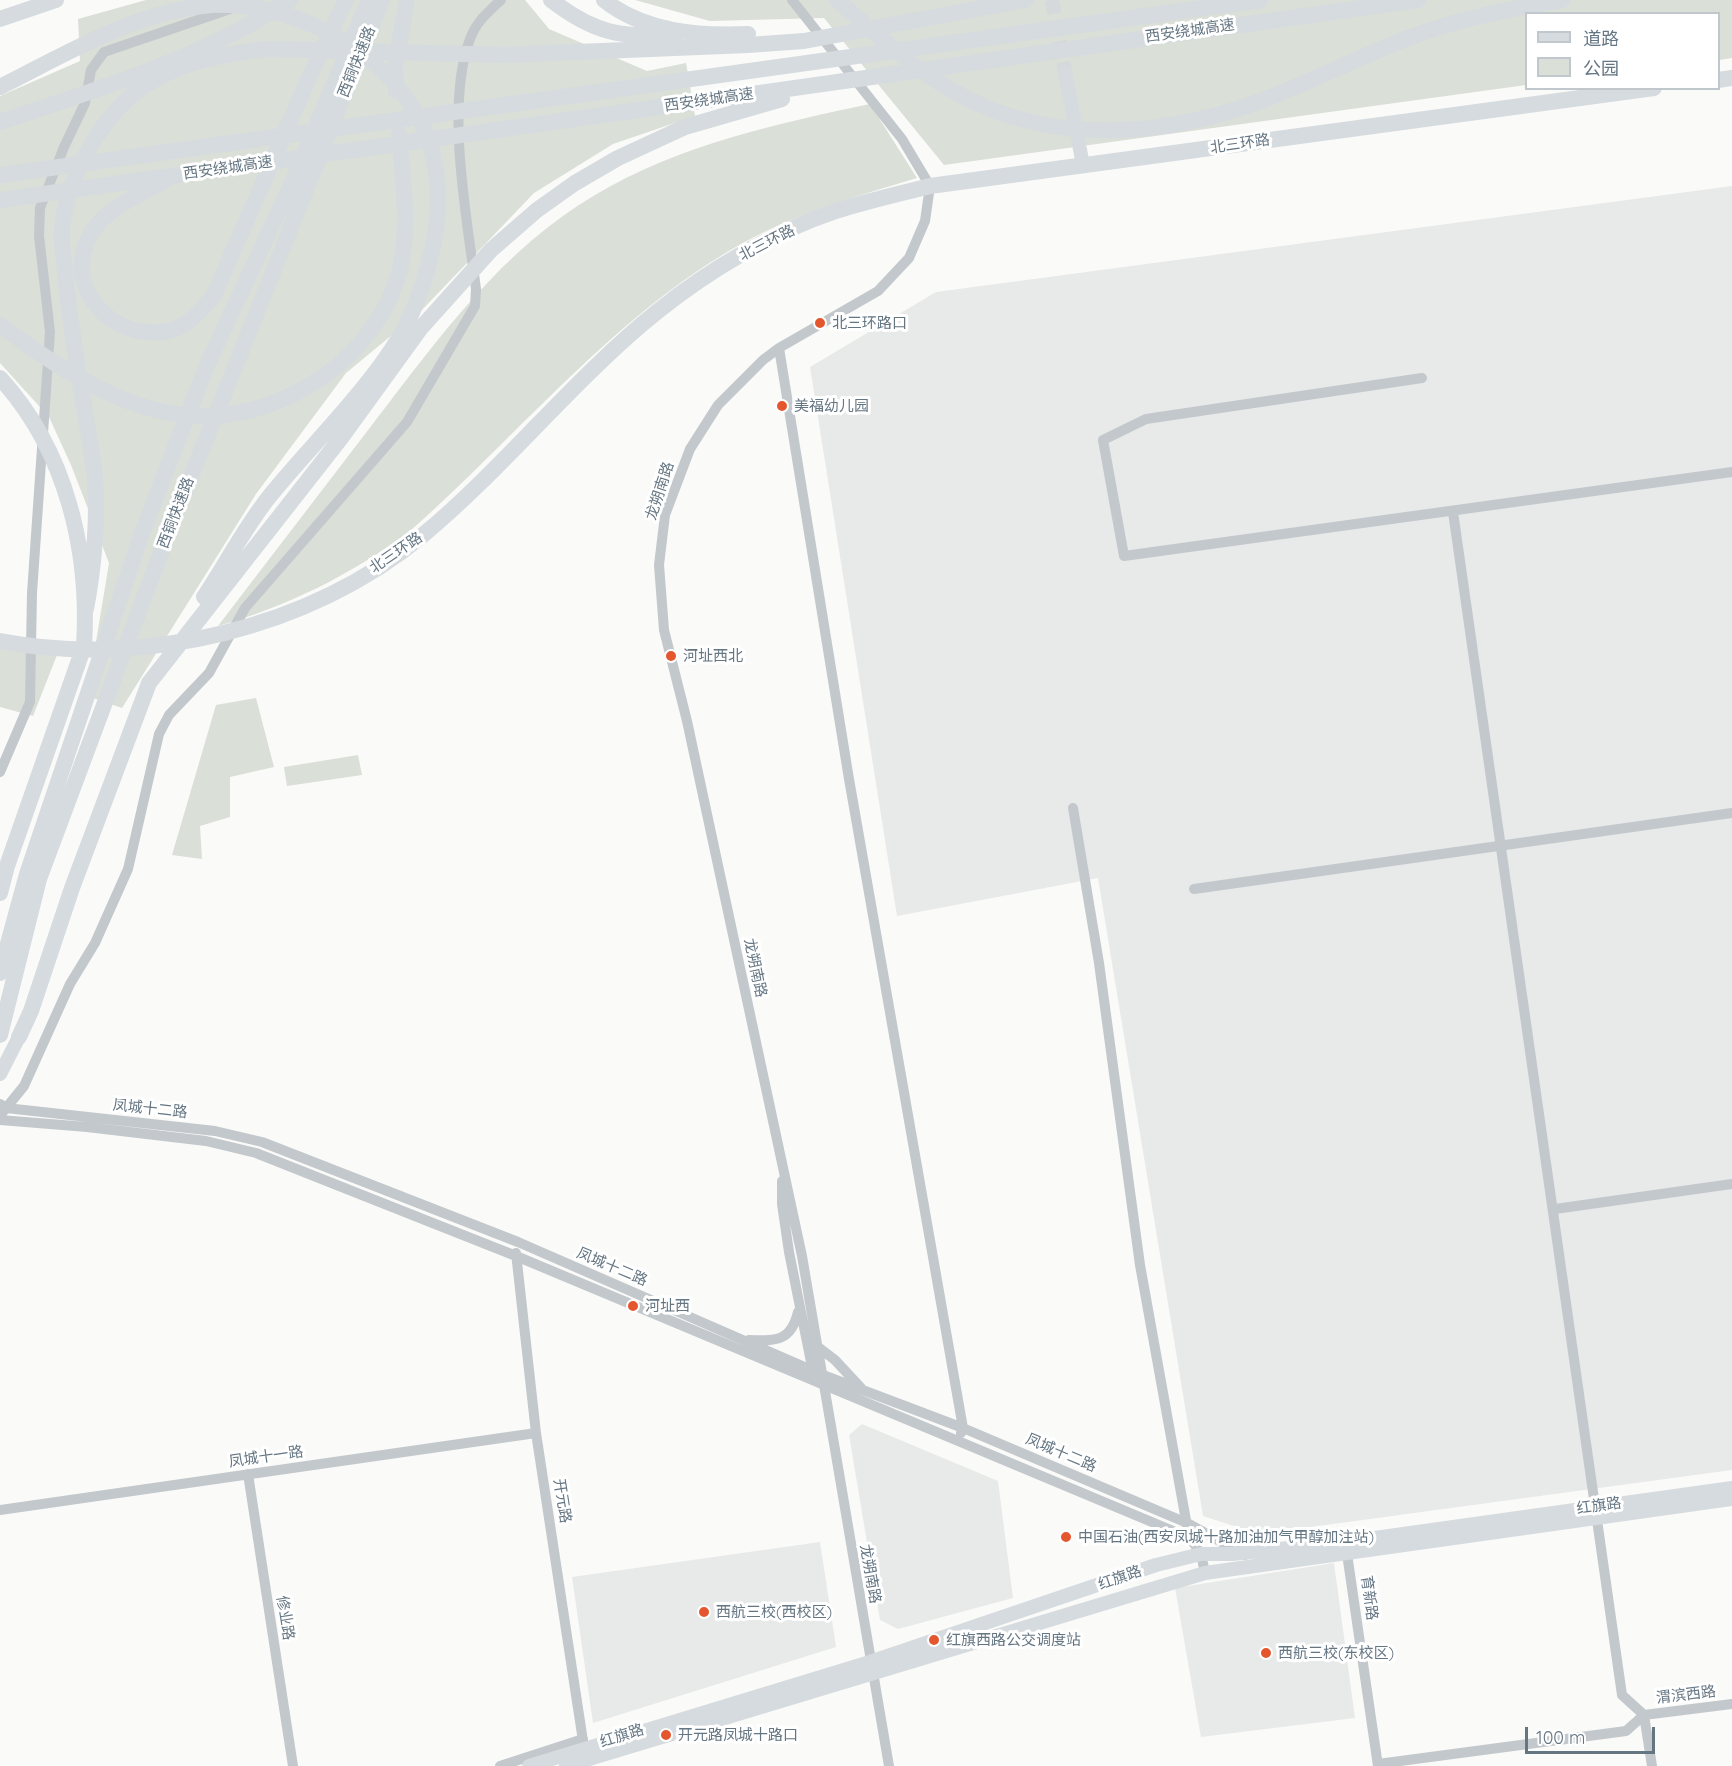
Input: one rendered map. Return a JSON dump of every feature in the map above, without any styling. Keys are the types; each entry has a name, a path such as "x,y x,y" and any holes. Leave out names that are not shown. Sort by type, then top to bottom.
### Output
{"highway":[{"path":"0,19 26,5 56,0"},
{"path":"0,122 221,39 290,0"},
{"path":"175,176 112,212 87,240 83,274 99,311 114,324 134,331 154,333 177,329 193,318 213,297 312,70 346,0"},
{"name":"西铜快速路","path":"0,973 34,852 142,533 207,365 293,181 369,0"},
{"name":"西铜快速路","path":"0,1036 39,879 166,539 382,0"},
{"path":"0,325 100,390 119,400 168,414 190,417 237,415 290,397 323,378 357,347 381,316 396,282 403,243 404,203 395,65 407,0"},
{"path":"551,0 576,19 606,32 644,37 801,37"},
{"path":"604,0 622,14 667,29 709,36"},
{"path":"837,0 911,63 944,86 983,107 1037,124 1085,130 1140,130 1178,125 1266,99 1337,67 1421,34 1495,12 1562,0"},
{"name":"西安绕城高速","path":"0,175 1260,0"},
{"name":"西安绕城高速","path":"0,200 1418,0"},
{"path":"0,893 7,866 84,646 86,609 94,567 94,472 71,337 62,231 71,191 82,159 105,125 127,101 150,82 202,60 269,49 504,55 655,51 857,31 1023,1"},
{"path":"0,87 73,50 159,14 213,4 264,7 306,19 352,44 377,65 402,94 419,121 433,154 437,186 430,262 413,311 390,351 267,499 149,683 72,888 31,1011 19,1037"},
{"path":"149,683 341,438 420,329 479,264 537,210 575,183 618,158 685,127 769,102 864,78"},
{"name":"北三环路","path":"0,641 72,650 136,649 195,640 244,628 330,594 387,561 422,536 462,500 603,358 658,311 712,273 780,236 834,212 930,186 1639,90"},
{"path":"0,378 38,430 71,512 82,561 86,609"}],"main road":[{"path":"1065,72 1083,165"},
{"path":"0,1074 19,1037"},
{"name":"红旗路","path":"529,1766 585,1753 871,1667 1205,1573 1346,1547 1595,1512 1732,1488"},
{"name":"红旗路","path":"1595,1512 1732,1499"},
{"name":"红旗路","path":"871,1667 1145,1569 1201,1554 1346,1547"},
{"name":"红旗路","path":"566,1766 585,1753"}],"street":[{"path":"0,772 30,702 32,593 50,332 39,236 40,208 64,147 85,103 91,70 104,52 229,10 243,0"},
{"path":"2,1109 24,1086 70,984 95,943 128,869 159,734 169,714 209,673 245,608 407,422 475,306 476,289 462,169 459,105 470,39 481,18 501,0"},
{"path":"792,0 902,139 930,186"},
{"name":"龙朔南路","path":"889,1766 824,1381 790,1196 782,1169 687,721 664,630 659,565 665,515 690,450 718,405 763,360 779,348 878,291 909,258 925,221 930,186"},
{"path":"779,348 849,779 963,1428 959,1440"},
{"path":"1422,378 1146,419 1103,440 1124,556 1732,472"},
{"path":"1453,512 1555,1209 1622,1695 1644,1715 1652,1766"},
{"path":"1073,808 1099,963 1140,1265 1190,1538 1201,1554 1205,1573"},
{"path":"1194,889 1732,813"},
{"name":"凤城十二路","path":"2,1109 215,1131 262,1142 513,1241 811,1369 824,1381 864,1390 963,1428 1187,1523 1244,1552"},
{"name":"凤城十二路","path":"0,1120 194,1139 256,1153 824,1381 1190,1538"},
{"name":"龙朔南路","path":"782,1169 782,1204 811,1369"},
{"path":"1555,1209 1732,1185"},
{"name":"开元路","path":"513,1241 536,1433 585,1753"},
{"path":"744,1340 774,1341 784,1336 794,1327 799,1306"},
{"path":"818,1347 835,1360 864,1390"},
{"name":"凤城十一路","path":"0,1510 536,1433"},
{"name":"修业路","path":"248,1474 293,1766"},
{"name":"育新路","path":"1346,1547 1378,1765"},
{"path":"1244,1552 1246,1567"},
{"name":"渭滨西路","path":"1644,1715 1732,1704"},
{"path":"1378,1765 1626,1731 1644,1715"},
{"path":"500,1766 585,1753"}],"shaded area":[{"path":"1732,186 1732,1470 1259,1534 1203,1516 1098,878 897,916 810,367 936,292"},
{"name":"红旗西路公交调度站","path":"862,1424 998,1481 1013,1598 898,1629 880,1620 849,1435"},
{"name":"西航三校(西校区)","path":"820,1542 836,1647 593,1723 572,1577"},
{"name":"西航三校(东校区)","path":"1334,1563 1355,1718 1201,1737 1175,1588"}],"green space":[{"path":"146,0 525,0 549,29 647,71 686,63 695,116 613,144 534,193 421,311 346,373 256,494 122,708 87,696 109,563 71,465 49,417 0,363 0,96 80,61 78,19"},
{"path":"635,0 1732,0 1732,58 1720,60 1720,12 1525,12 1525,85 944,165 824,18 710,21"},
{"path":"870,104 917,178 828,206 785,223 743,243 697,271 610,340 408,533 363,563 317,588 268,609 218,626 451,325 476,295 531,241 595,195 660,162 763,128"},
{"path":"0,648 57,655 33,716 0,707"},
{"path":"256,698 274,767 230,777 230,817 200,826 202,859 172,855 216,705"},
{"path":"358,755 362,775 287,786 284,767"}],"tunnel":[{"path":"1052,0 1065,72"}],"place":[{"name":"北三环路口","path":"820,323"},
{"name":"美福幼儿园","path":"782,406"},
{"name":"河址西北","path":"671,656"},
{"name":"河址西","path":"633,1306"},
{"name":"中国石油(西安凤城十路加油加气甲醇加注站)","path":"1066,1537"},
{"name":"西航三校(西校区)","path":"704,1612"},
{"name":"红旗西路公交调度站","path":"934,1640"},
{"name":"西航三校(东校区)","path":"1266,1653"},
{"name":"开元路凤城十路口","path":"666,1735"}]}
